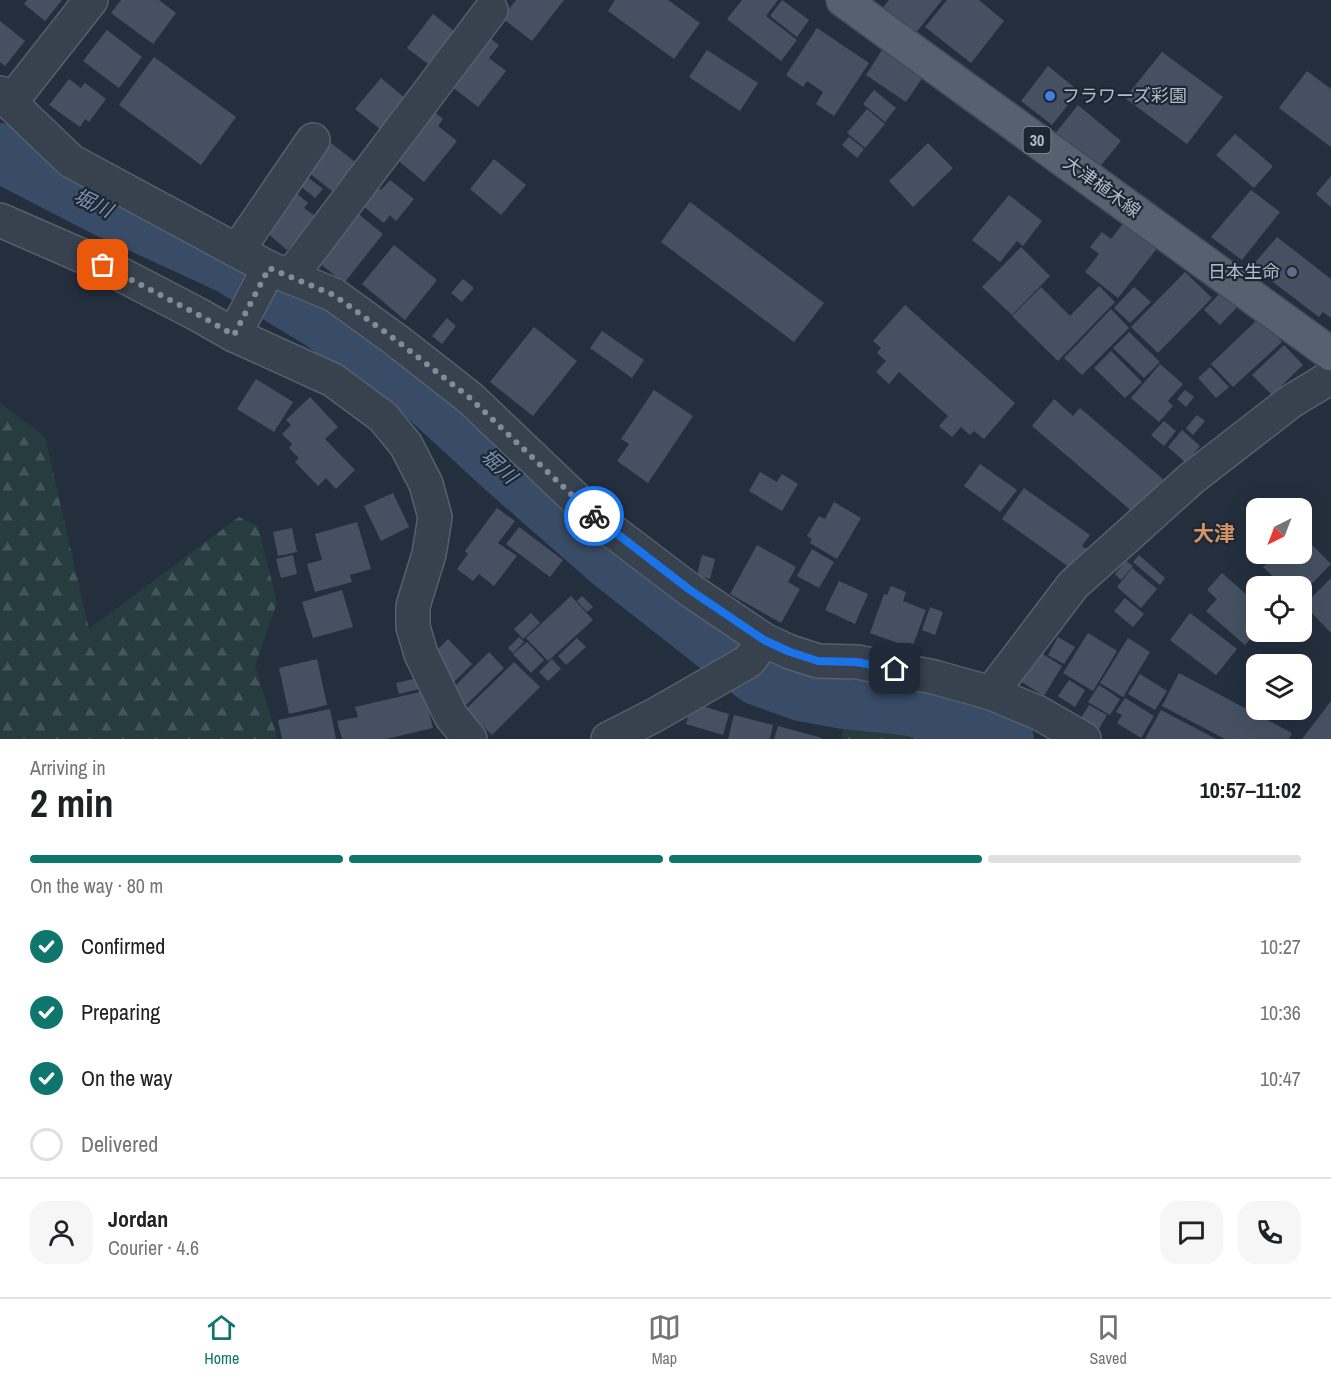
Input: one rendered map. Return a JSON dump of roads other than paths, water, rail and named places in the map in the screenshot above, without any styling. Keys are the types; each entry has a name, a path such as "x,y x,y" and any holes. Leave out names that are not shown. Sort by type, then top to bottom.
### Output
{"main road":[{"name":"大津植木線","path":"843,0 1331,354"}],"street":[{"path":"91,0 5,98 70,161 279,273 334,295 470,398 599,521 690,590 764,640 818,661 856,662 934,677 991,693 1038,713 1084,739"},
{"path":"234,335 279,273 491,10"},
{"path":"237,251 313,140"},
{"path":"0,220 103,265 234,335 333,380 373,409 406,446 426,484 435,517 429,554 413,606 413,627 421,654 451,716 470,739"},
{"path":"991,693 1073,585 1192,478 1290,402 1331,377"},
{"path":"608,739 749,661 764,640"}],"waterway":[{"name":"堀川","path":"0,148 12,164 103,211 227,268 317,323 413,389 607,563 756,680 800,696 843,704 911,711 1009,739"}],"place":[{"name":"フラワーズ彩園","path":"1050,96"},
{"name":"日本生命","path":"1292,272"}],"district":[{"name":"大津","path":"1214,534"}]}
